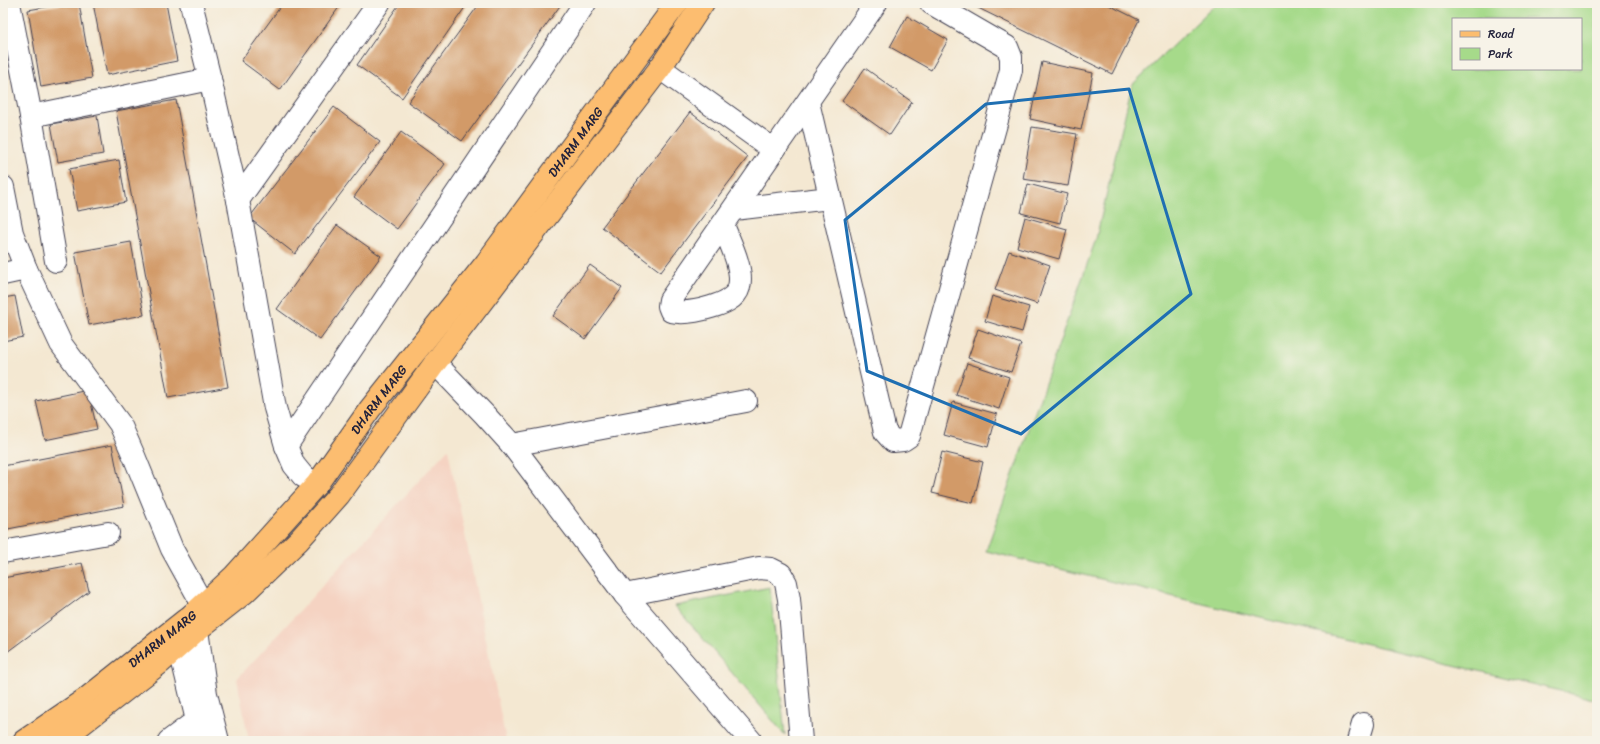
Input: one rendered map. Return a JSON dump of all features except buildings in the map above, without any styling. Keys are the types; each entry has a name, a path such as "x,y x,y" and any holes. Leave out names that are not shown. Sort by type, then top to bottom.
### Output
{"main road":[{"name":"DHARM MARG","path":"60,741 160,663 190,624 317,484 370,409 486,263 677,3"},
{"name":"DHARM MARG","path":"24,741 190,624 244,593 309,528 339,495 436,363 660,68 703,3"}],"street":[{"path":"9,3 31,116 56,261"},
{"path":"191,3 238,200 276,408 286,446 294,465 303,476 317,484"},
{"path":"238,200 379,3"},
{"path":"286,446 585,3"},
{"path":"830,198 728,217 876,3"},
{"path":"808,102 885,432 893,441 903,440 909,436 1011,70 1011,57 1007,47 931,3"},
{"path":"660,68 774,150"},
{"path":"31,116 210,79"},
{"path":"3,187 12,234 60,344 120,424 172,549 218,741"},
{"path":"3,274 26,269"},
{"path":"436,363 512,445 625,595 751,741"},
{"path":"512,445 746,401"},
{"path":"3,552 108,533"},
{"path":"625,595 760,568 771,569 781,574 786,583 789,599 801,741"},
{"path":"170,741 200,731 190,624"}],"highlighted area":[{"path":"1129,89 1191,294 1021,434 867,371 845,220 986,104"}],"shaded area":[{"path":"448,449 506,741 249,741 237,679"}],"green space":[{"path":"1217,3 1597,3 1597,700 986,551 1096,239 1132,85"},
{"path":"770,587 785,735 675,606"}]}
